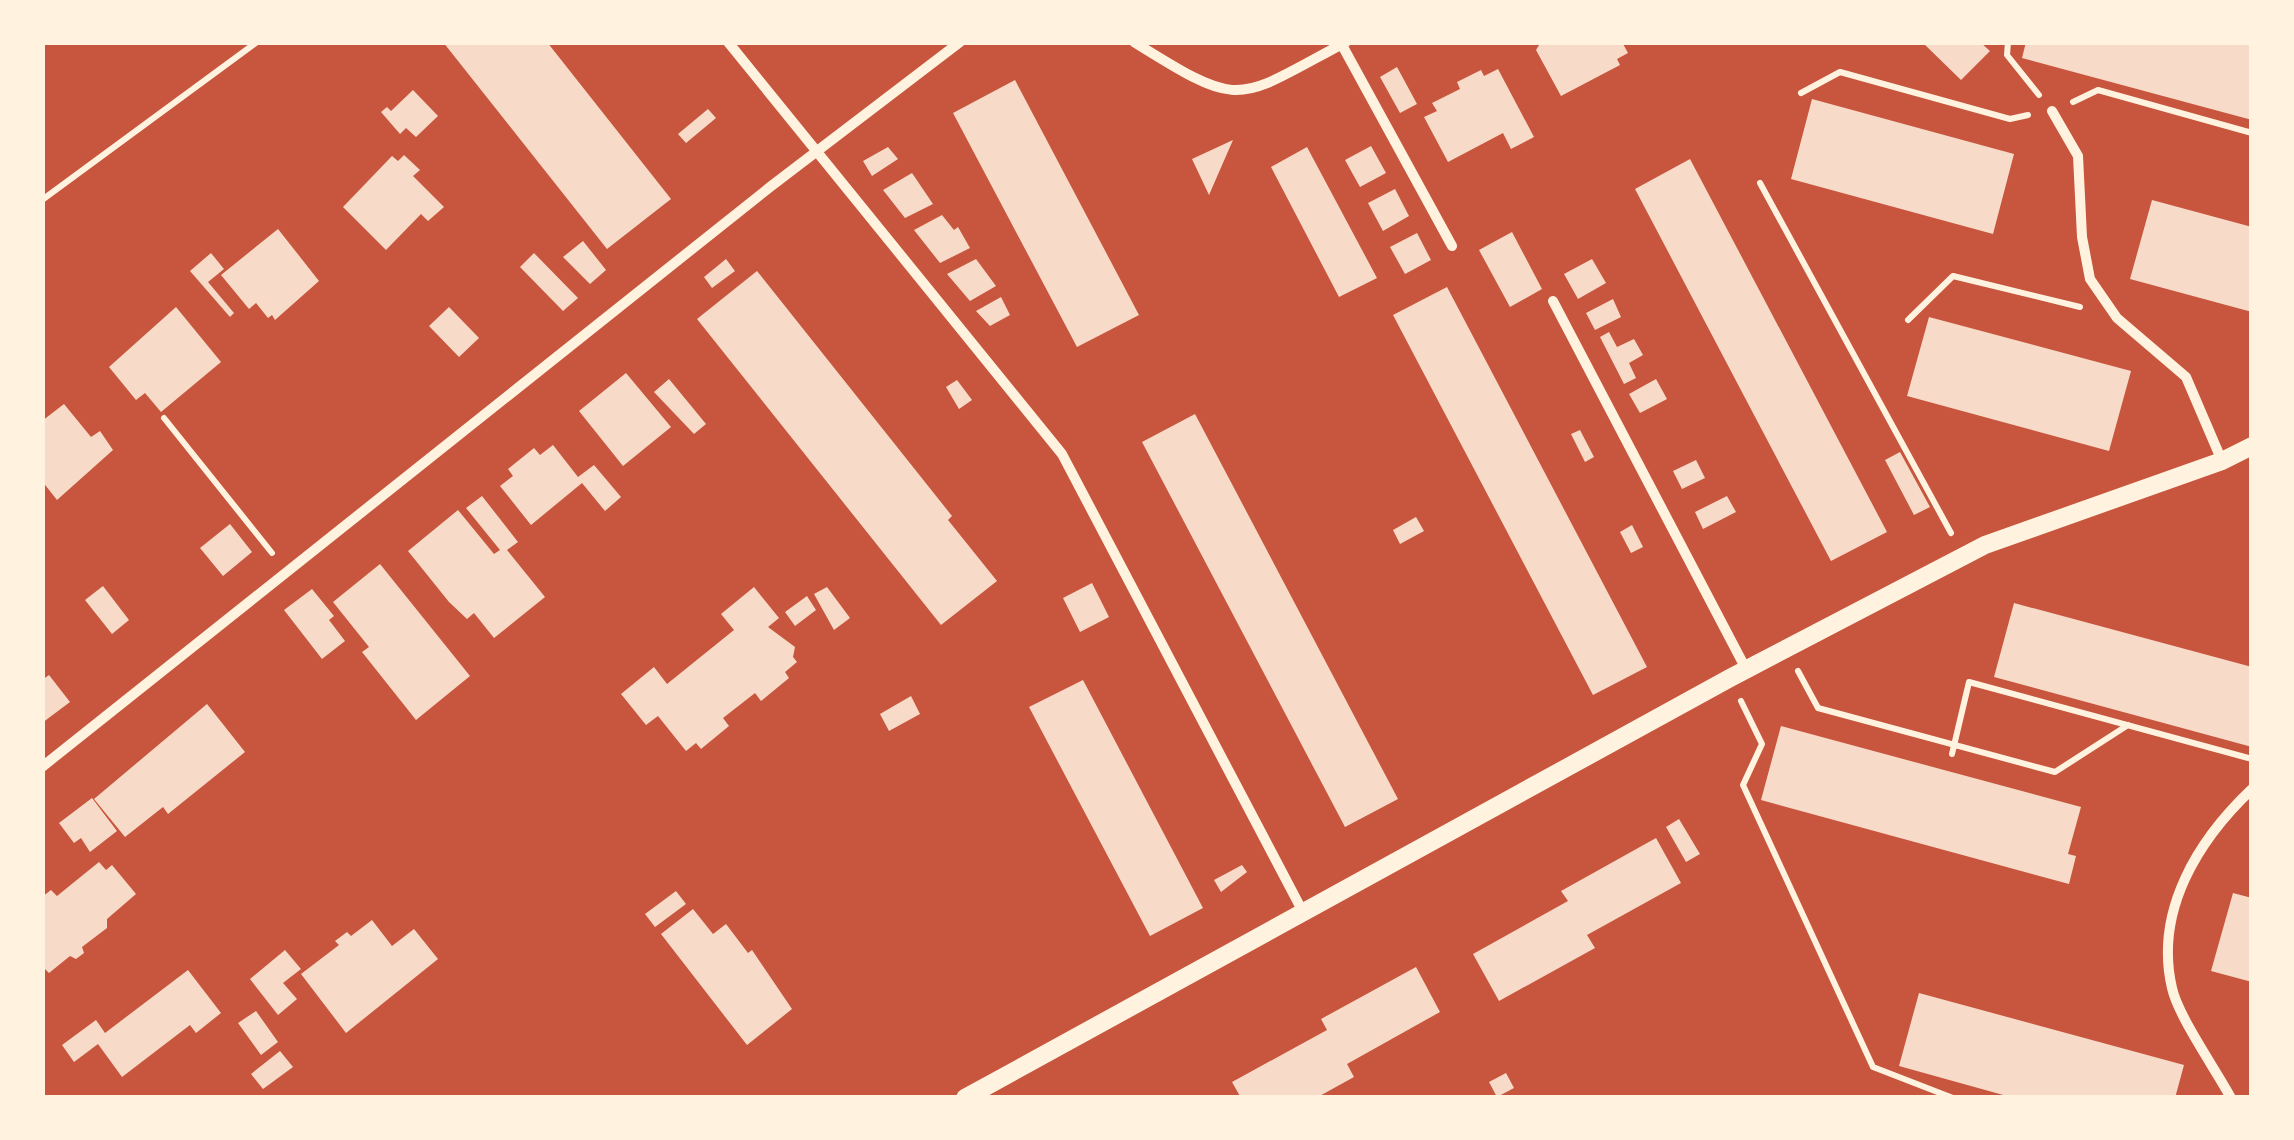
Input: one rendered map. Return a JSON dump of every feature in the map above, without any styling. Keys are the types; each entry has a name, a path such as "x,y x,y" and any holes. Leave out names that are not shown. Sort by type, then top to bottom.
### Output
{"street":[{"path":"728,42 1062,454 1302,912"},
{"path":"42,767 815,152 960,42"},
{"path":"1134,42 1204,86 1231,93 1260,88 1344,44 1452,246"},
{"path":"2052,112 2078,156 2090,279 2116,318 2186,377 2222,462"},
{"path":"1553,300 1738,674"},
{"path":"965,1098 1738,674 1964,557 2222,462 2252,446"},
{"path":"2231,1098 2172,990 2170,946 2174,904 2192,860 2220,818 2252,789"}],"path":[{"path":"42,200 256,42"},
{"path":"2008,42 2006,54 2052,112"},
{"path":"1801,93 1840,72 2010,118 2052,112 2098,90 2252,133"},
{"path":"1760,183 1964,557"},
{"path":"1908,320 1953,276 2076,307 2106,304"},
{"path":"164,418 288,573"},
{"path":"1786,649 1818,708 2055,772 2128,725"},
{"path":"1738,674 1762,744 1743,786 1873,1067 1953,1098"},
{"path":"1952,754 1969,682 2252,759"}],"building":[{"path":"443,42 547,42 671,199 607,249"},
{"path":"1541,42 1622,42 1628,53 1617,59 1620,65 1561,96 1536,50"},
{"path":"1922,42 1980,42 1990,51 1961,80"},
{"path":"2026,42 2252,42 2252,120 2022,58"},
{"path":"1397,67 1417,104 1400,113 1380,77"},
{"path":"1498,69 1534,137 1511,149 1503,133 1448,162 1424,117 1437,111 1432,103 1460,89 1457,82 1481,70 1484,76"},
{"path":"1015,80 1139,315 1077,347 953,113"},
{"path":"413,90 438,116 416,137 406,128 400,134 381,112 387,107 391,111"},
{"path":"1812,99 2014,154 1993,234 1791,179"},
{"path":"708,109 716,118 686,143 678,134"},
{"path":"1233,140 1209,195 1192,159"},
{"path":"1371,146 1386,173 1360,187 1345,160"},
{"path":"888,147 898,159 872,176 863,161"},
{"path":"1307,147 1377,278 1339,297 1271,167"},
{"path":"404,155 420,170 413,176 444,207 428,221 421,214 386,250 343,207 392,156 398,161"},
{"path":"1690,159 1887,532 1831,561 1635,189"},
{"path":"912,173 933,204 905,218 883,190"},
{"path":"1395,189 1409,216 1383,231 1368,203"},
{"path":"2152,200 2252,227 2252,312 2130,279"},
{"path":"942,215 954,230 958,227 970,248 940,263 914,230"},
{"path":"278,229 319,281 275,320 272,315 268,318 256,303 249,309 221,275"},
{"path":"1512,232 1542,289 1510,307 1479,250"},
{"path":"1417,233 1431,260 1405,274 1390,247"},
{"path":"583,241 606,270 590,284 563,257"},
{"path":"211,253 224,269 208,282 234,313 230,317 190,271"},
{"path":"534,253 578,298 563,311 520,267"},
{"path":"726,259 735,271 712,288 704,277"},
{"path":"976,259 996,286 970,301 947,274"},
{"path":"1592,259 1606,283 1578,299 1564,274"},
{"path":"757,271 952,516 948,520 997,581 941,625 697,319"},
{"path":"1447,287 1647,667 1593,695 1393,315"},
{"path":"1001,297 1010,315 990,326 976,311"},
{"path":"1613,299 1621,317 1595,330 1586,313"},
{"path":"176,307 221,362 161,412 145,393 136,400 109,367"},
{"path":"449,307 479,338 459,357 429,326"},
{"path":"1929,317 2131,371 2109,451 1907,396"},
{"path":"1609,332 1617,347 1634,339 1643,355 1629,363 1636,378 1624,384 1600,337"},
{"path":"626,373 671,427 623,466 579,411"},
{"path":"669,379 706,424 694,434 654,392"},
{"path":"1656,379 1667,399 1640,413 1629,394"},
{"path":"957,380 972,400 959,409 946,387"},
{"path":"64,404 91,437 100,431 113,450 57,500 42,481 42,421"},
{"path":"1195,414 1398,799 1345,827 1142,442"},
{"path":"1580,430 1594,457 1585,462 1571,434"},
{"path":"553,445 578,477 594,465 621,497 605,511 582,483 531,525 500,486 513,476 508,469 534,448 540,455"},
{"path":"1900,452 1930,507 1914,515 1885,460"},
{"path":"1696,460 1705,478 1682,489 1673,471"},
{"path":"482,496 518,542 507,550 545,597 494,638 474,613 467,619 449,602 408,551 458,510 494,554 500,550 466,508"},
{"path":"1727,496 1736,512 1703,529 1695,512"},
{"path":"1416,517 1424,531 1400,544 1393,530"},
{"path":"230,524 252,552 223,576 200,548"},
{"path":"1632,525 1643,547 1631,553 1620,532"},
{"path":"380,564 470,676 416,720 362,652 369,647 333,602"},
{"path":"1092,583 1109,617 1080,632 1063,598"},
{"path":"103,586 129,620 112,634 85,600"},
{"path":"754,587 779,618 768,627 795,647 793,657 797,662 785,672 789,678 761,701 755,693 723,718 729,726 701,749 696,743 686,751 658,716 646,725 621,694 654,667 667,684 734,630 721,614"},
{"path":"827,587 850,618 834,630 814,594"},
{"path":"312,589 334,616 329,620 345,641 322,659 284,610"},
{"path":"807,596 816,610 795,626 785,612"},
{"path":"2014,603 2252,667 2252,747 1994,677"},
{"path":"49,675 70,702 42,723 42,680"},
{"path":"1083,680 1203,908 1150,936 1029,707"},
{"path":"911,696 920,714 889,731 880,714"},
{"path":"207,704 245,752 168,814 163,807 125,837 94,799"},
{"path":"1781,726 2081,807 2068,854 2076,856 2069,884 1761,800"},
{"path":"92,798 117,831 90,852 81,838 74,843 59,823"},
{"path":"1679,819 1700,854 1686,862 1666,827"},
{"path":"1656,838 1681,883 1587,935 1595,948 1499,1001 1473,954 1568,901 1561,891"},
{"path":"99,862 106,870 112,865 136,894 107,919 107,928 82,947 84,953 76,959 70,956 49,973 42,966 42,897 51,890 57,896"},
{"path":"1242,865 1247,872 1221,892 1214,880"},
{"path":"676,891 686,904 655,927 645,914"},
{"path":"2233,893 2252,898 2252,982 2211,971"},
{"path":"693,909 713,934 726,924 748,953 752,950 792,1009 747,1045 661,934"},
{"path":"372,920 392,946 414,929 438,959 346,1033 301,974 339,945 335,941 347,932 351,936"},
{"path":"285,950 301,969 283,983 297,999 278,1015 250,979"},
{"path":"1416,967 1440,1012 1347,1064 1354,1077 1316,1098 1241,1098 1232,1082 1327,1030 1321,1019"},
{"path":"188,970 221,1013 196,1033 190,1025 122,1077 98,1044 74,1062 62,1045 96,1020 105,1033"},
{"path":"1919,993 2184,1065 2175,1098 2014,1098 1899,1066"},
{"path":"256,1011 278,1042 261,1055 238,1023"},
{"path":"280,1051 293,1067 263,1089 251,1074"},
{"path":"1506,1073 1514,1088 1497,1097 1489,1082"}]}
